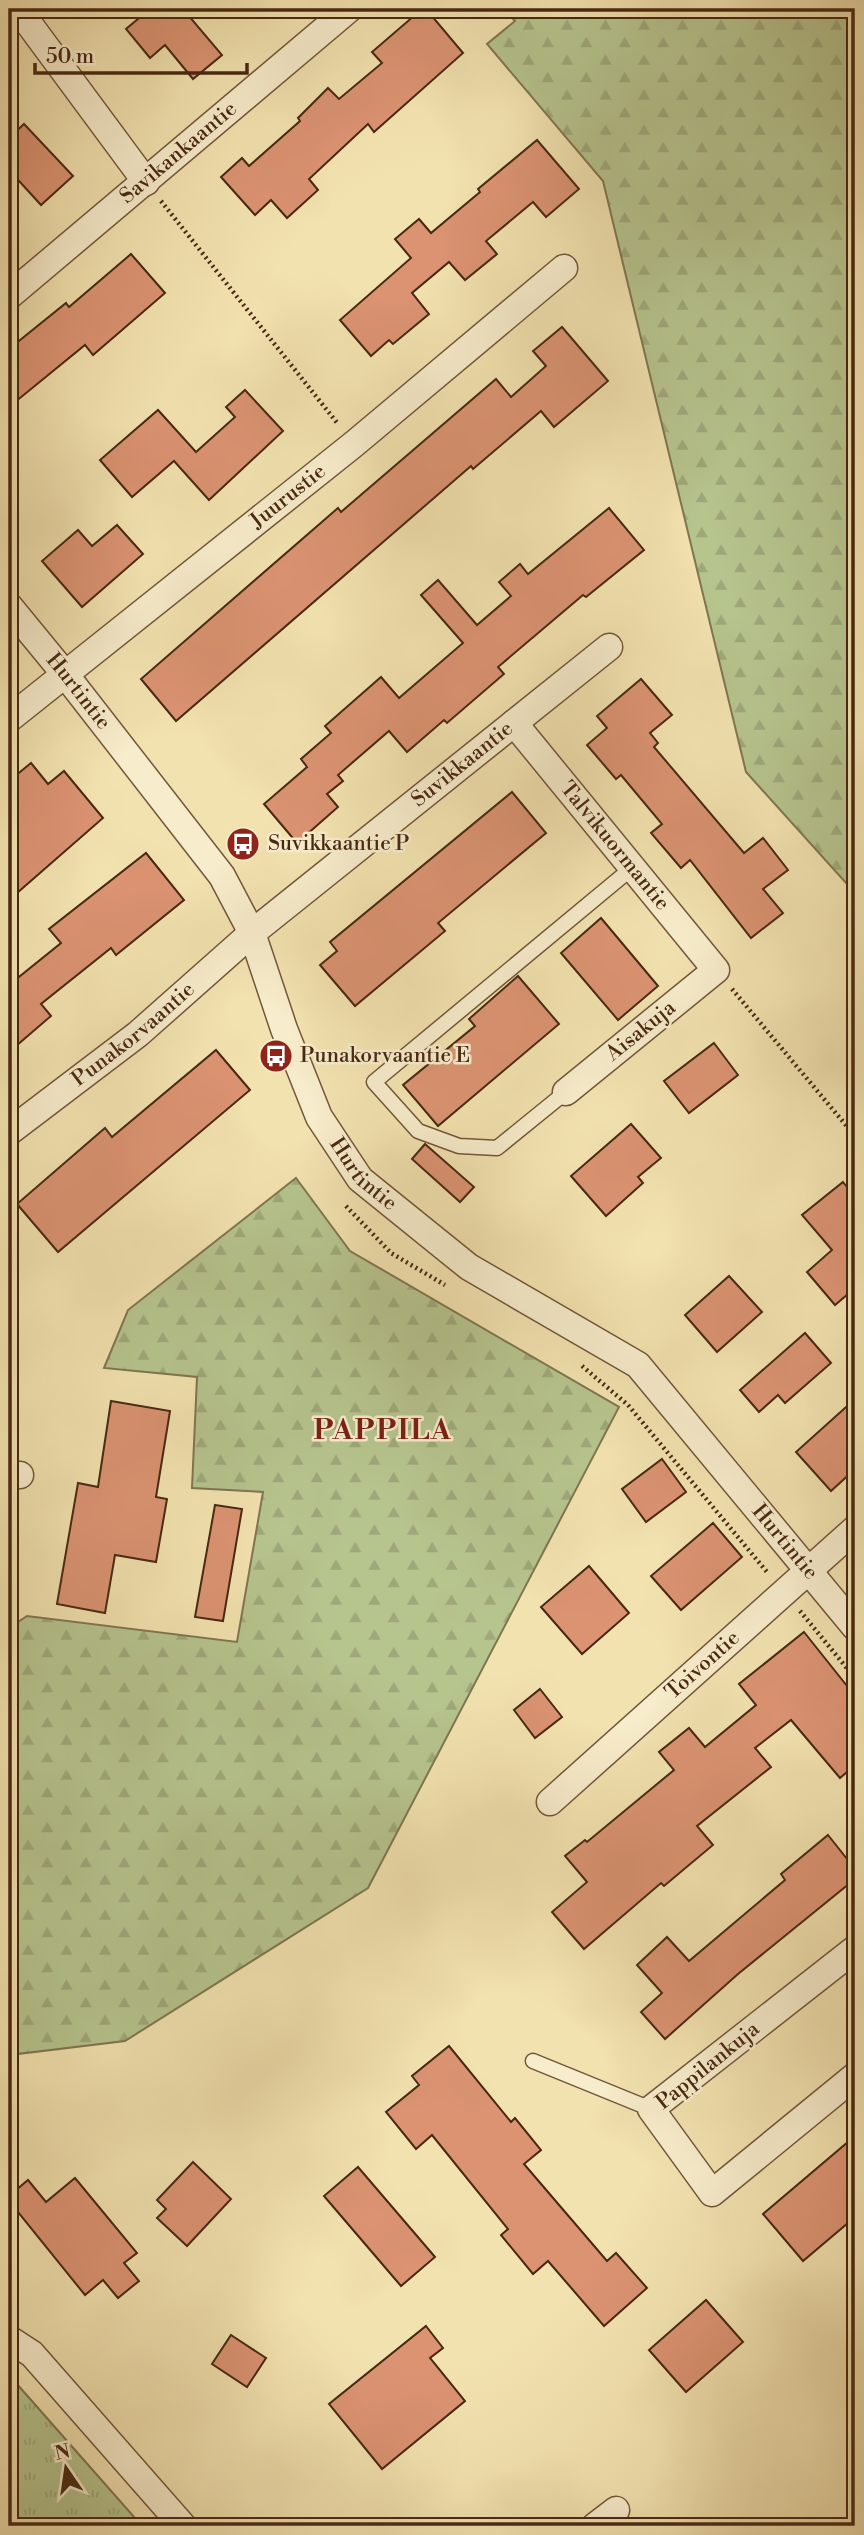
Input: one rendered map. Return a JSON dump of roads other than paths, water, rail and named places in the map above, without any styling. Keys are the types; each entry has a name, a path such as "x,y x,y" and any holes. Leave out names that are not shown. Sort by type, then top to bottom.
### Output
{"street":[{"path":"18,9 146,182"},
{"name":"Savikankaantie","path":"9,296 349,9"},
{"name":"Juurustie","path":"9,719 354,444 564,268"},
{"name":"Hurtintie","path":"9,606 222,876 252,933 284,1029 319,1116 360,1179 469,1267 638,1365 855,1627"},
{"name":"Suvikkaantie","path":"252,933 609,647"},
{"name":"Talvikuormantie","path":"514,723 716,970"},
{"name":"Punakorvaantie","path":"9,1132 138,1034 252,933"},
{"name":"Aisakuja","path":"566,1092 716,970"},
{"name":"Toivontie","path":"550,1802 855,1529"},
{"name":"Pappilankuja","path":"855,1949 650,2109 712,2193 855,2076"},
{"path":"9,2339 32,2354 183,2526"}],"lane":[{"path":"566,1092 497,1148 472,1147 459,1146 418,1131 374,1082 632,868"},
{"path":"533,2061 650,2109"}],"place":[{"name":"Suvikkaantie P","path":"243,844"},
{"name":"Punakorvaantie E","path":"276,1056"}],"district":[{"name":"PAPPILA","path":"383,1430"}]}
